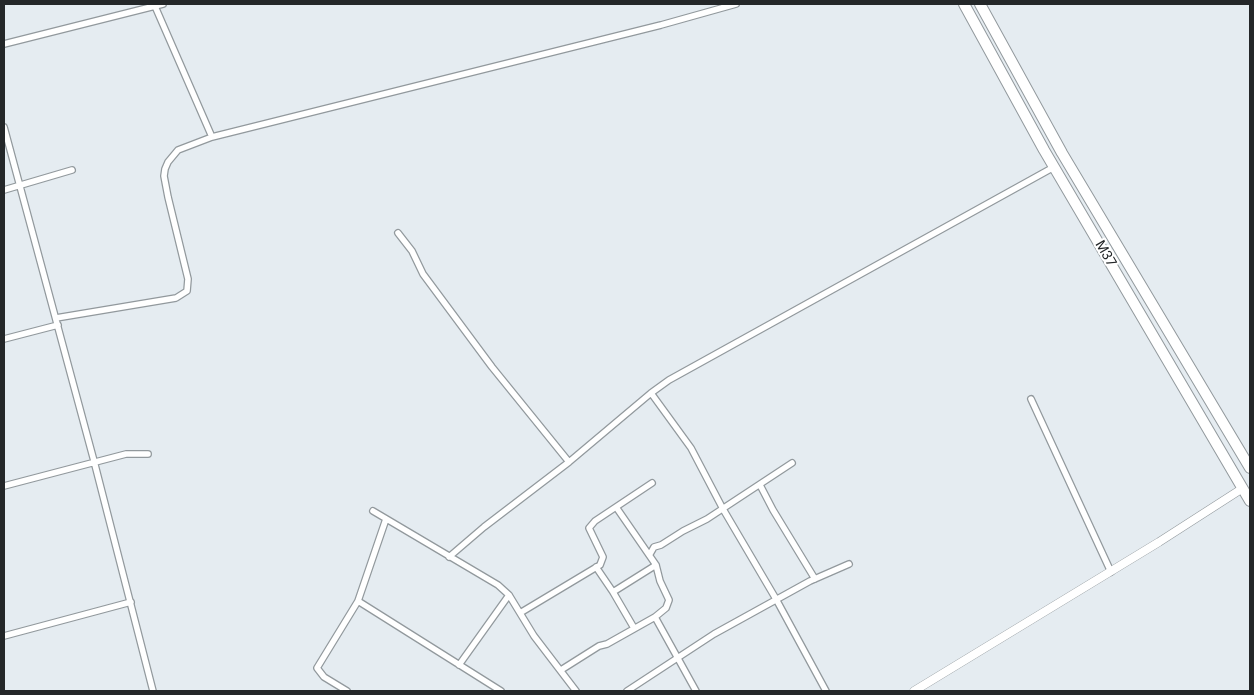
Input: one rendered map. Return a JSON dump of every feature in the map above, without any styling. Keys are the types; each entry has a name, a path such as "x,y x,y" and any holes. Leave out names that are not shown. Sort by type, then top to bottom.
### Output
{"highway":[{"name":"M37","path":"964,4 1054,167 1250,501"},
{"name":"M37","path":"980,4 1062,153 1250,468"}],"main road":[{"path":"914,691 1111,572 1243,488"}],"street":[{"path":"4,44 163,4"},
{"path":"56,318 176,298 187,290 188,279 166,185 165,169 178,150 212,137 644,29 736,4"},
{"path":"154,5 212,137"},
{"path":"4,127 58,325 153,691"},
{"path":"449,557 669,380 1054,167"},
{"path":"4,190 72,170"},
{"path":"398,233 412,251 423,274 492,367 569,462"},
{"path":"4,339 58,325"},
{"path":"651,393 691,448 723,509 776,599 826,691"},
{"path":"1031,399 1111,572"},
{"path":"4,486 126,454 148,454"},
{"path":"650,554 654,547 723,509 792,464"},
{"path":"520,613 600,565 603,557 589,528 595,521 652,483"},
{"path":"760,485 773,510 815,578"},
{"path":"561,670 599,646 607,644 655,617 666,608 669,600 650,554 616,507"},
{"path":"373,512 498,585 509,595 534,636 576,691"},
{"path":"347,691 324,677 317,668 358,601 386,519"},
{"path":"627,691 714,634 815,578 850,564"},
{"path":"613,592 656,565"},
{"path":"596,567 634,628"},
{"path":"459,665 509,595"},
{"path":"358,601 501,691"},
{"path":"4,636 131,602"},
{"path":"655,617 696,691"}]}
